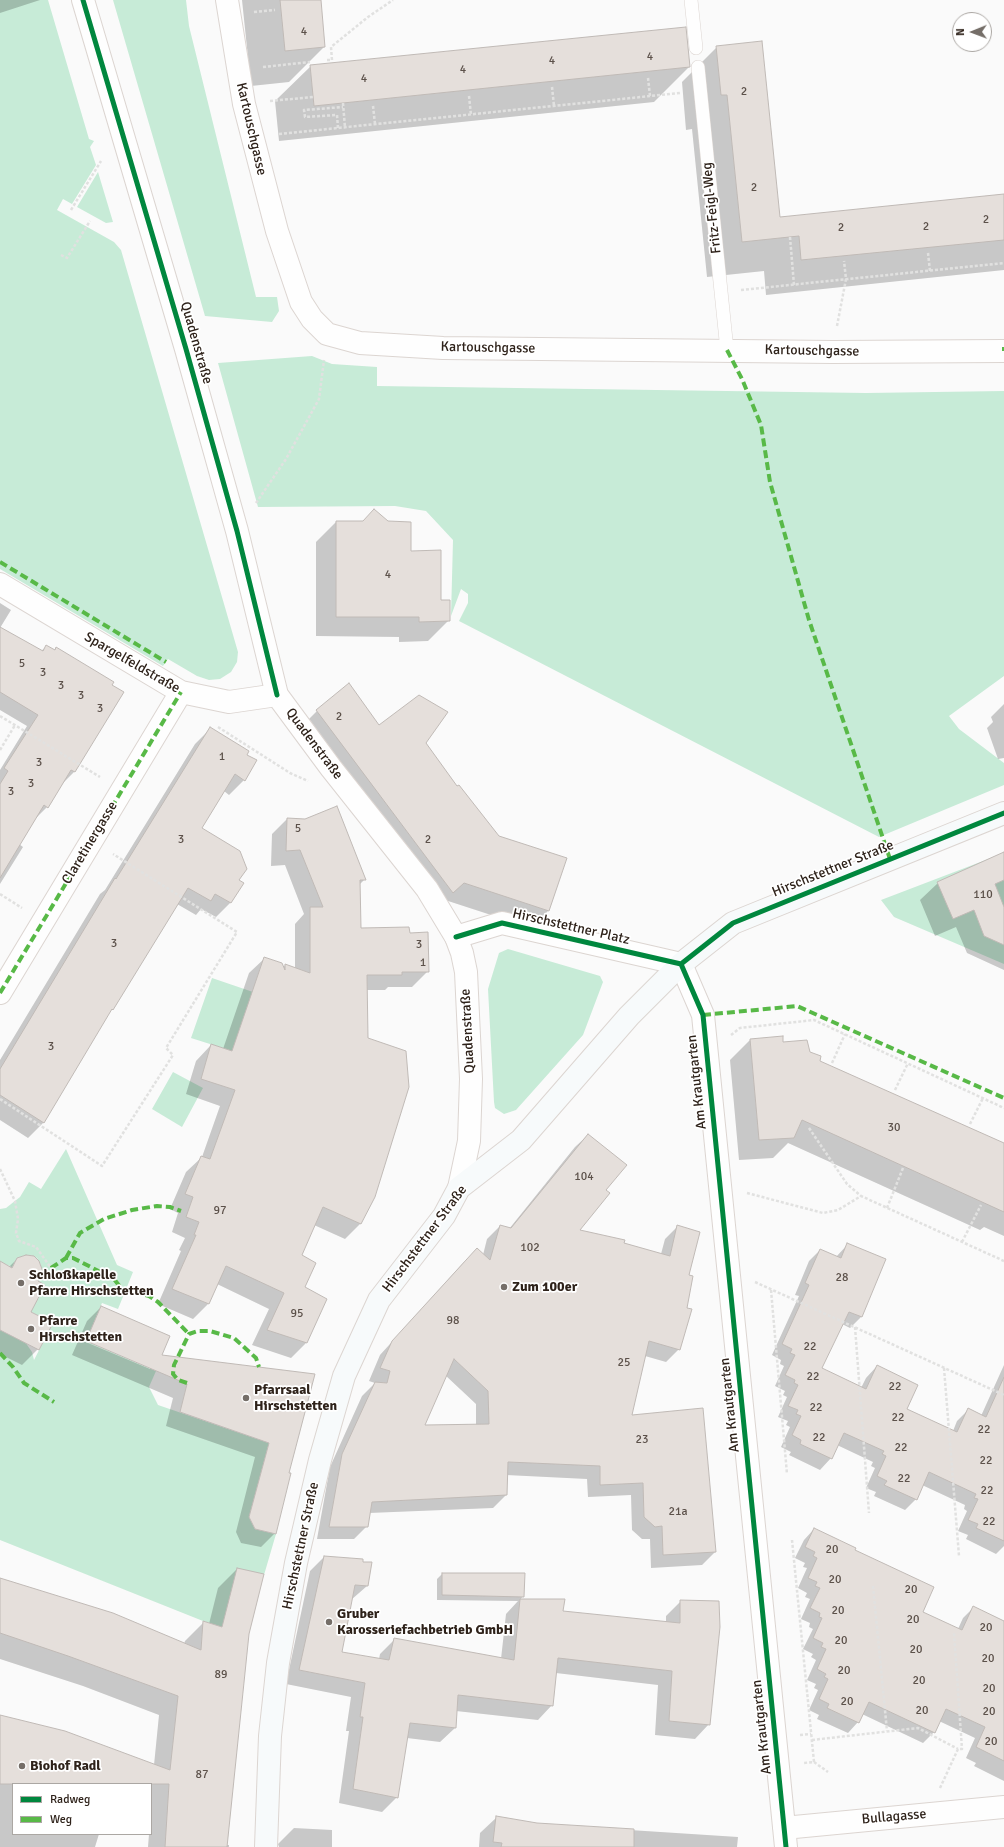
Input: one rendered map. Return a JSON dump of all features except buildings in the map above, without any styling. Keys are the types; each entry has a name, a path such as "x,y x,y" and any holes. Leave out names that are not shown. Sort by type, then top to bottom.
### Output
{"main road":[{"name":"Hirschstettner Straße","path":"266,1847 270,1736 278,1663 298,1556 320,1460 344,1376 379,1300 444,1216 459,1188 521,1140 629,1016 681,964 733,923 1004,813"}],"street":[{"name":"Quadenstraße","path":"83,0 188,356 237,531 277,694 332,770 427,889 456,937 462,953 466,972 471,1080 469,1141 459,1188"},
{"name":"Kartouschgasse","path":"227,0 244,104 277,231 302,302 312,319 327,334 360,343 387,346 833,352 1004,351"},
{"name":"Spargelfeldstraße","path":"0,584 181,692 229,702 277,694"},
{"name":"Claretinergasse","path":"0,993 181,692"},
{"name":"Hirschstettner Platz","path":"456,937 502,923 681,964"},
{"name":"Am Krautgarten","path":"681,964 703,1015 785,1837"},
{"name":"Bullagasse","path":"785,1837 1004,1807"}],"lane":[{"path":"691,0 696,48"},
{"name":"Fritz-Feigl-Weg","path":"698,66 727,350"}],"path":[{"path":"327,60 332,60 331,47 394,0"},
{"path":"249,12 275,10"},
{"path":"259,67 310,62"},
{"path":"648,78 650,96"},
{"path":"552,88 554,106"},
{"path":"274,135 700,91"},
{"path":"469,96 471,115"},
{"path":"266,101 313,97"},
{"path":"343,103 345,128"},
{"path":"373,106 375,124"},
{"path":"338,128 337,115 305,117 304,110 343,107"},
{"path":"70,210 101,161"},
{"path":"61,254 67,258 90,221"},
{"path":"790,237 794,285"},
{"path":"928,253 930,271"},
{"path":"833,352 846,280 844,261"},
{"path":"721,292 1004,263"},
{"path":"255,505 286,459 319,399 325,352"},
{"path":"0,716 100,777"},
{"path":"0,750 15,725"},
{"path":"214,725 290,773 315,785"},
{"path":"0,1099 102,1166 173,1055 166,1048 237,932 107,850"},
{"path":"0,894 27,911"},
{"path":"727,1038 740,1028 814,1020 1004,1108"},
{"path":"832,1063 845,1034"},
{"path":"895,1090 908,1063"},
{"path":"970,1124 983,1098"},
{"path":"809,1128 847,1184 861,1196 1004,1261"},
{"path":"887,1208 902,1168"},
{"path":"0,1169 15,1201 18,1219 16,1232 19,1241 36,1248 51,1268"},
{"path":"740,1192 823,1213 838,1210 861,1196"},
{"path":"962,1242 981,1205"},
{"path":"749,1280 1004,1395"},
{"path":"771,1289 787,1474"},
{"path":"854,1327 869,1513"},
{"path":"944,1368 959,1556"},
{"path":"792,1540 814,1762"},
{"path":"873,1586 887,1732"},
{"path":"940,1795 940,1789 958,1749 962,1749 954,1632"},
{"path":"812,1740 918,1728 958,1749"},
{"path":"800,1764 814,1762 828,1772"}],"green space":[{"path":"0,0 48,0 89,139 94,141 90,147 96,165 72,204 63,199 57,210 114,242 121,250 238,652 237,662 231,672 220,679 209,680 197,676 168,659 163,666 0,569"},
{"path":"113,0 186,0 189,26 256,297 277,297 279,311 272,322 205,316"},
{"path":"98,172 113,222 106,223 77,207"},
{"path":"312,356 332,364 377,367 377,386 866,393 1004,391 1004,676 949,716 959,729 1004,763 1004,785 879,837 459,621 468,603 468,594 461,589 451,616 453,540 426,511 395,506 258,507 218,363"},
{"path":"1004,853 1004,964 894,917 881,900"},
{"path":"508,949 600,976 603,982 583,1035 516,1110 504,1114 495,1108 494,1102 488,989 499,953"},
{"path":"212,978 253,992 232,1051 191,1038"},
{"path":"173,1072 203,1088 182,1127 152,1109"},
{"path":"66,1149 117,1265 133,1272 118,1309 102,1303 86,1341 156,1371 149,1387 158,1405 269,1443 249,1517 255,1529 276,1534 264,1575 241,1569 222,1627 203,1621 0,1540 0,1330 25,1342 32,1352 34,1360 53,1323 23,1308 38,1299 45,1285 38,1281 42,1275 40,1273 41,1265 37,1258 30,1255 23,1256 17,1262 15,1261 12,1267 0,1262 0,1209 6,1208 20,1197 29,1182 41,1189"}],"marked path":[{"path":"727,350 742,379 761,425 770,482 809,620 890,859"},
{"path":"0,562 166,662"},
{"path":"0,993 181,692"},
{"path":"703,1015 797,1006 1004,1098"},
{"path":"66,1258 80,1233 104,1219 132,1210 157,1206 170,1207 181,1211"},
{"path":"51,1268 66,1258 73,1258 114,1279 121,1288 149,1296 158,1302 189,1334"},
{"path":"187,1383 178,1380 173,1374 174,1365 189,1334 198,1331 210,1331 234,1338 256,1358 259,1367"},
{"path":"0,1353 13,1367 24,1383 54,1402"}],"cycle path":[{"path":"83,0 186,349 237,531 277,695"},
{"path":"681,964 733,923 1004,813"},
{"path":"456,937 502,923 681,964"},
{"path":"681,964 703,1015 786,1847"}],"place":[{"name":"Schloßkapelle Pfarre Hirschstetten","path":"21,1283"},
{"name":"Zum 100er","path":"504,1287"},
{"name":"Pfarre Hirschstetten","path":"31,1329"},
{"name":"Pfarrsaal Hirschstetten","path":"246,1398"},
{"name":"Gruber Karosseriefachbetrieb GmbH","path":"329,1622"},
{"name":"Biohof Radl","path":"22,1766"}]}
